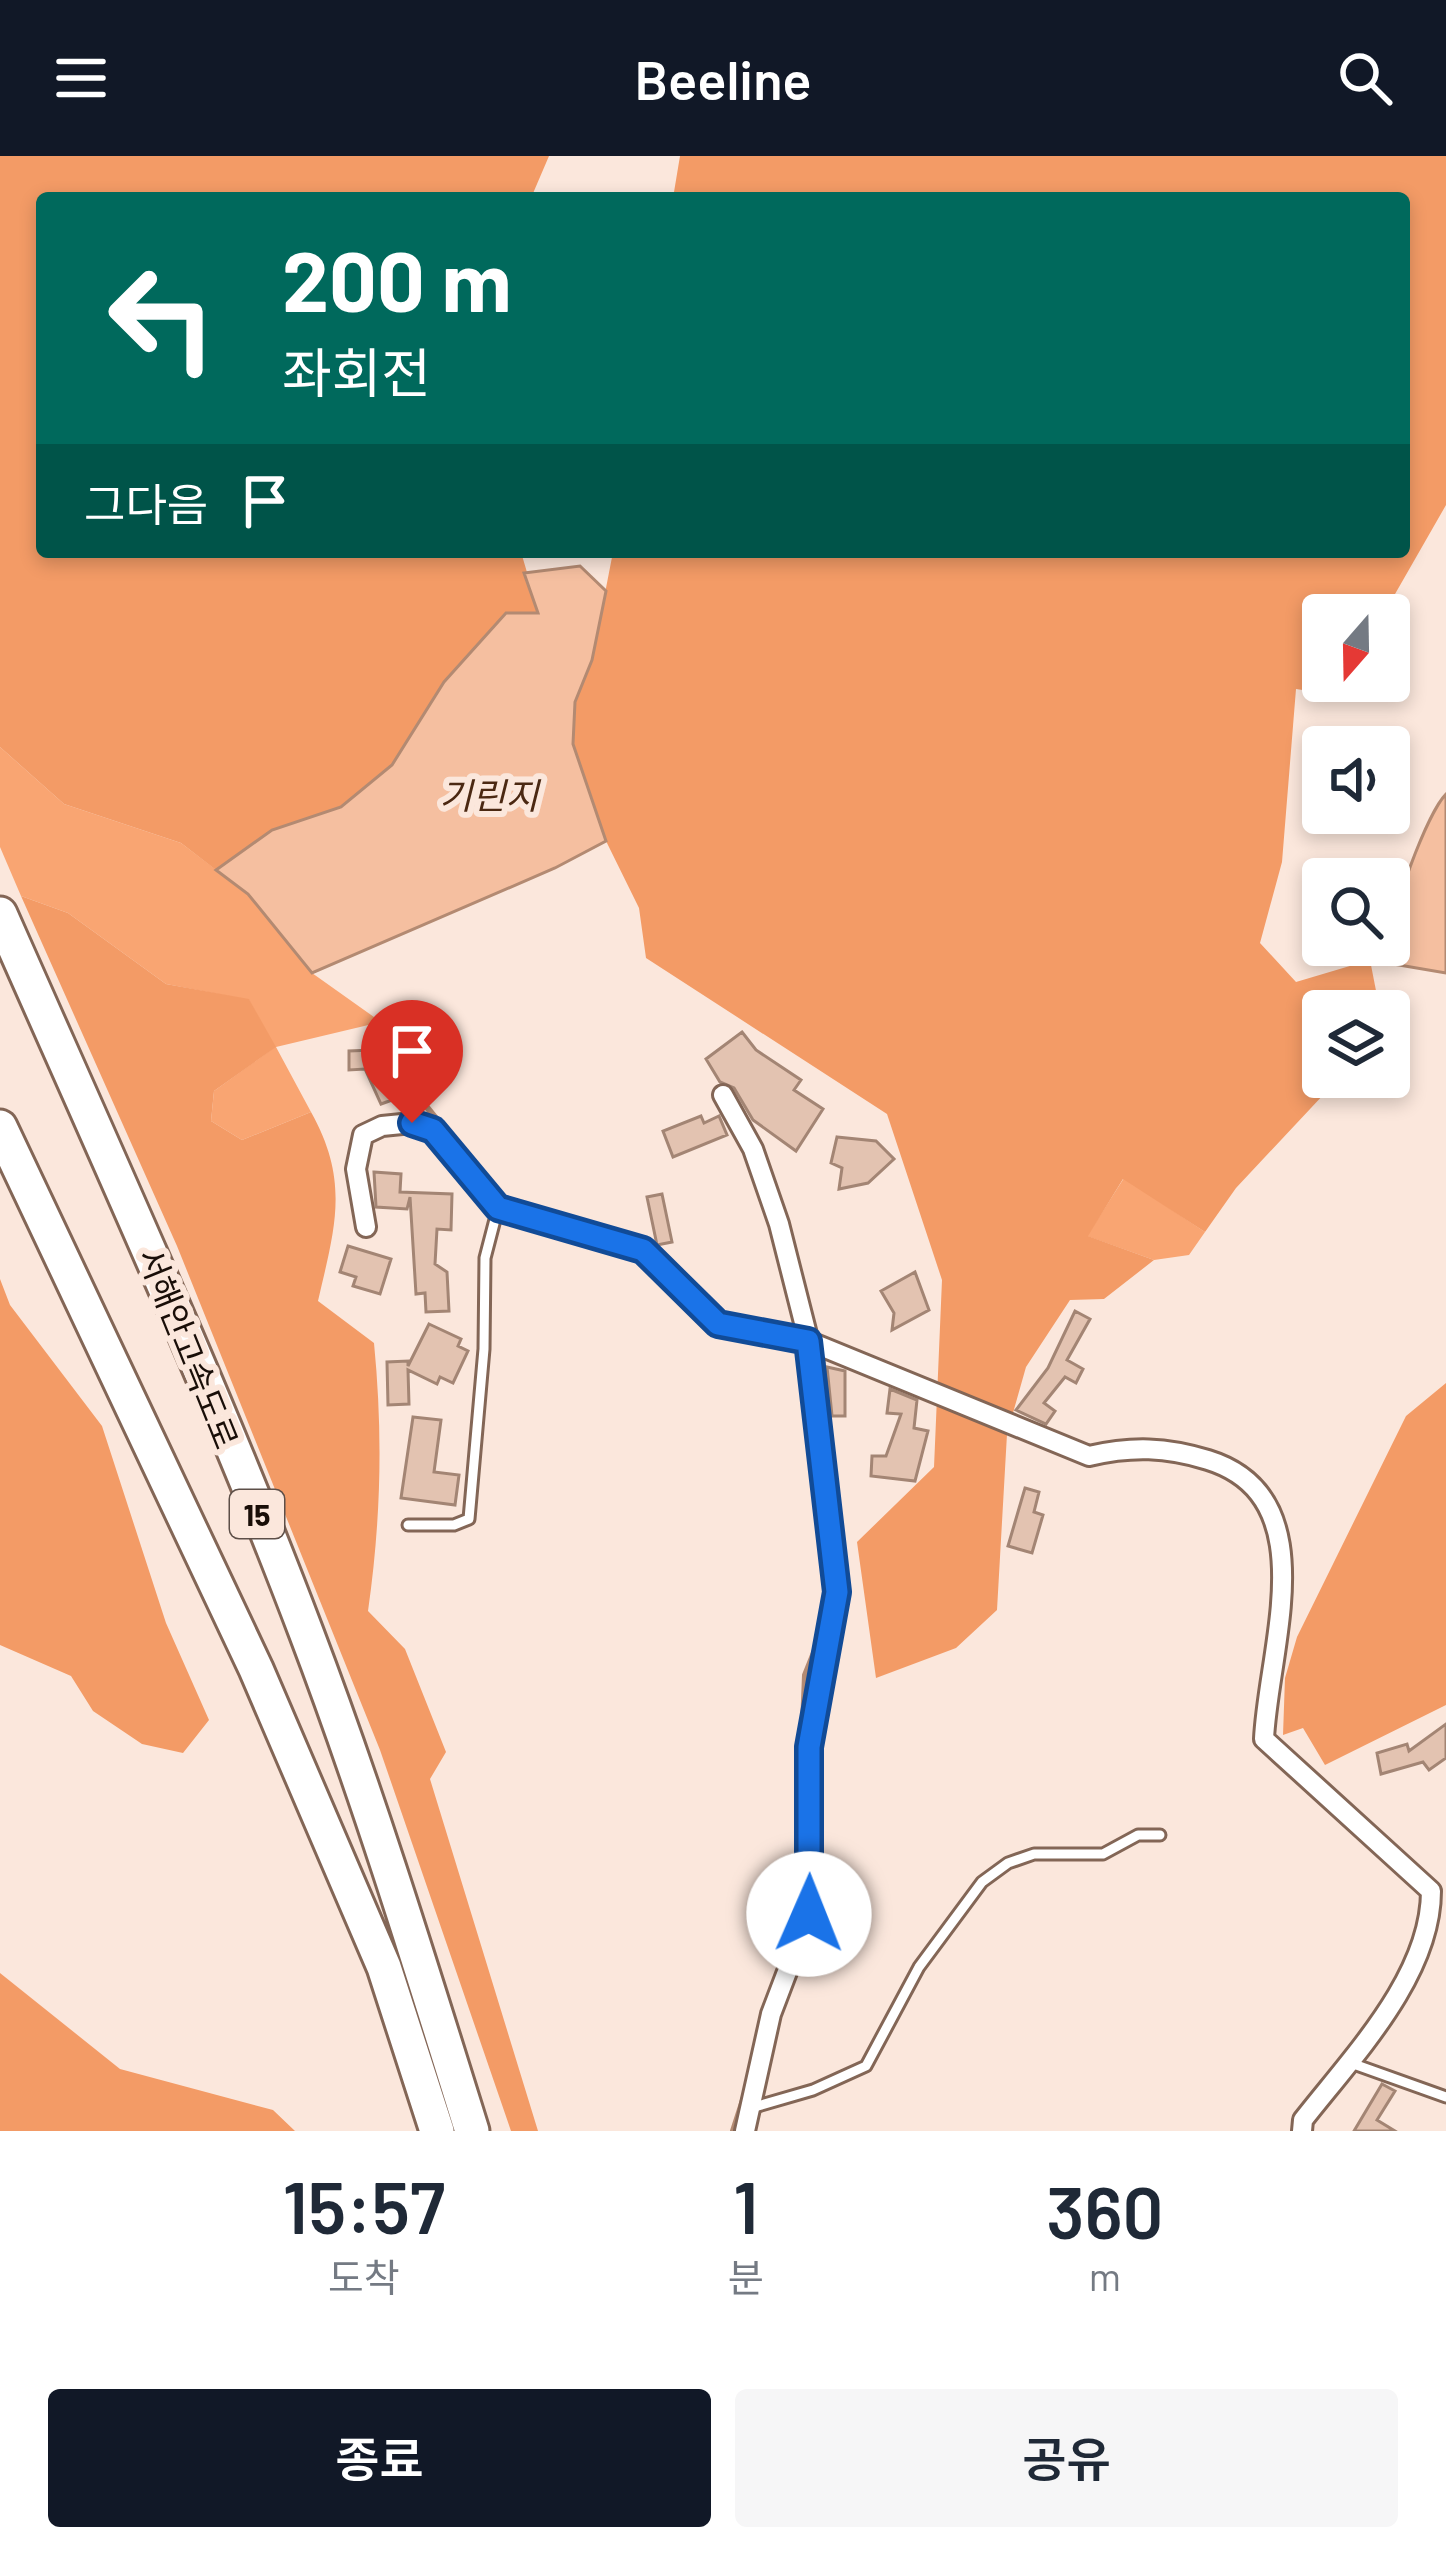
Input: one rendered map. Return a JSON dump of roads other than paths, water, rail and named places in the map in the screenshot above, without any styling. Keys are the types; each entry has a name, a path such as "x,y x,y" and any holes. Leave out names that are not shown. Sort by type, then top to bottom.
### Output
{"highway":[{"name":"서해안고속도로","path":"0,914 178,1317 306,1632 416,1950 472,2131"},
{"name":"15","path":"0,1127 256,1669 384,1967 437,2131"}],"street":[{"path":"723,1095 753,1149 779,1224 808,1341 837,1592 809,1747 809,1914 771,2014 745,2131"},
{"path":"366,1227 356,1169 363,1135 382,1126 412,1123 433,1130 498,1208 643,1250 718,1324 808,1341 908,1377 1089,1456 1124,1448 1170,1448 1238,1470 1267,1498 1284,1558 1264,1739 1438,1899 1417,1954 1385,2012 1303,2120 1301,2131"}],"lane":[{"path":"409,1525 454,1525 469,1519 484,1349 485,1258 498,1208"},
{"path":"751,2108 814,2090 866,2066 920,1967 982,1882 1008,1863 1034,1854 1103,1854 1138,1835 1160,1835"},
{"path":"1348,2062 1446,2097"}],"water":[{"name":"기린지","path":"580,566 606,591 592,660 575,702 573,744 606,841 555,868 312,973 248,894 216,870 272,830 341,807 392,765 444,682 506,613 538,613 524,573"},
{"path":"1446,794 1446,973 1405,966 1410,966 1410,866"}],"waterway":[{"path":"384,1037 405,1080 467,1157"},
{"path":"525,1207 622,1235"},
{"path":"706,1301 728,1319"},
{"path":"753,1322 785,1326"},
{"path":"802,1358 815,1462"},
{"path":"802,1751 805,1675 821,1635"},
{"path":"799,1918 801,1836"},
{"path":"733,2131 744,2097"}]}
